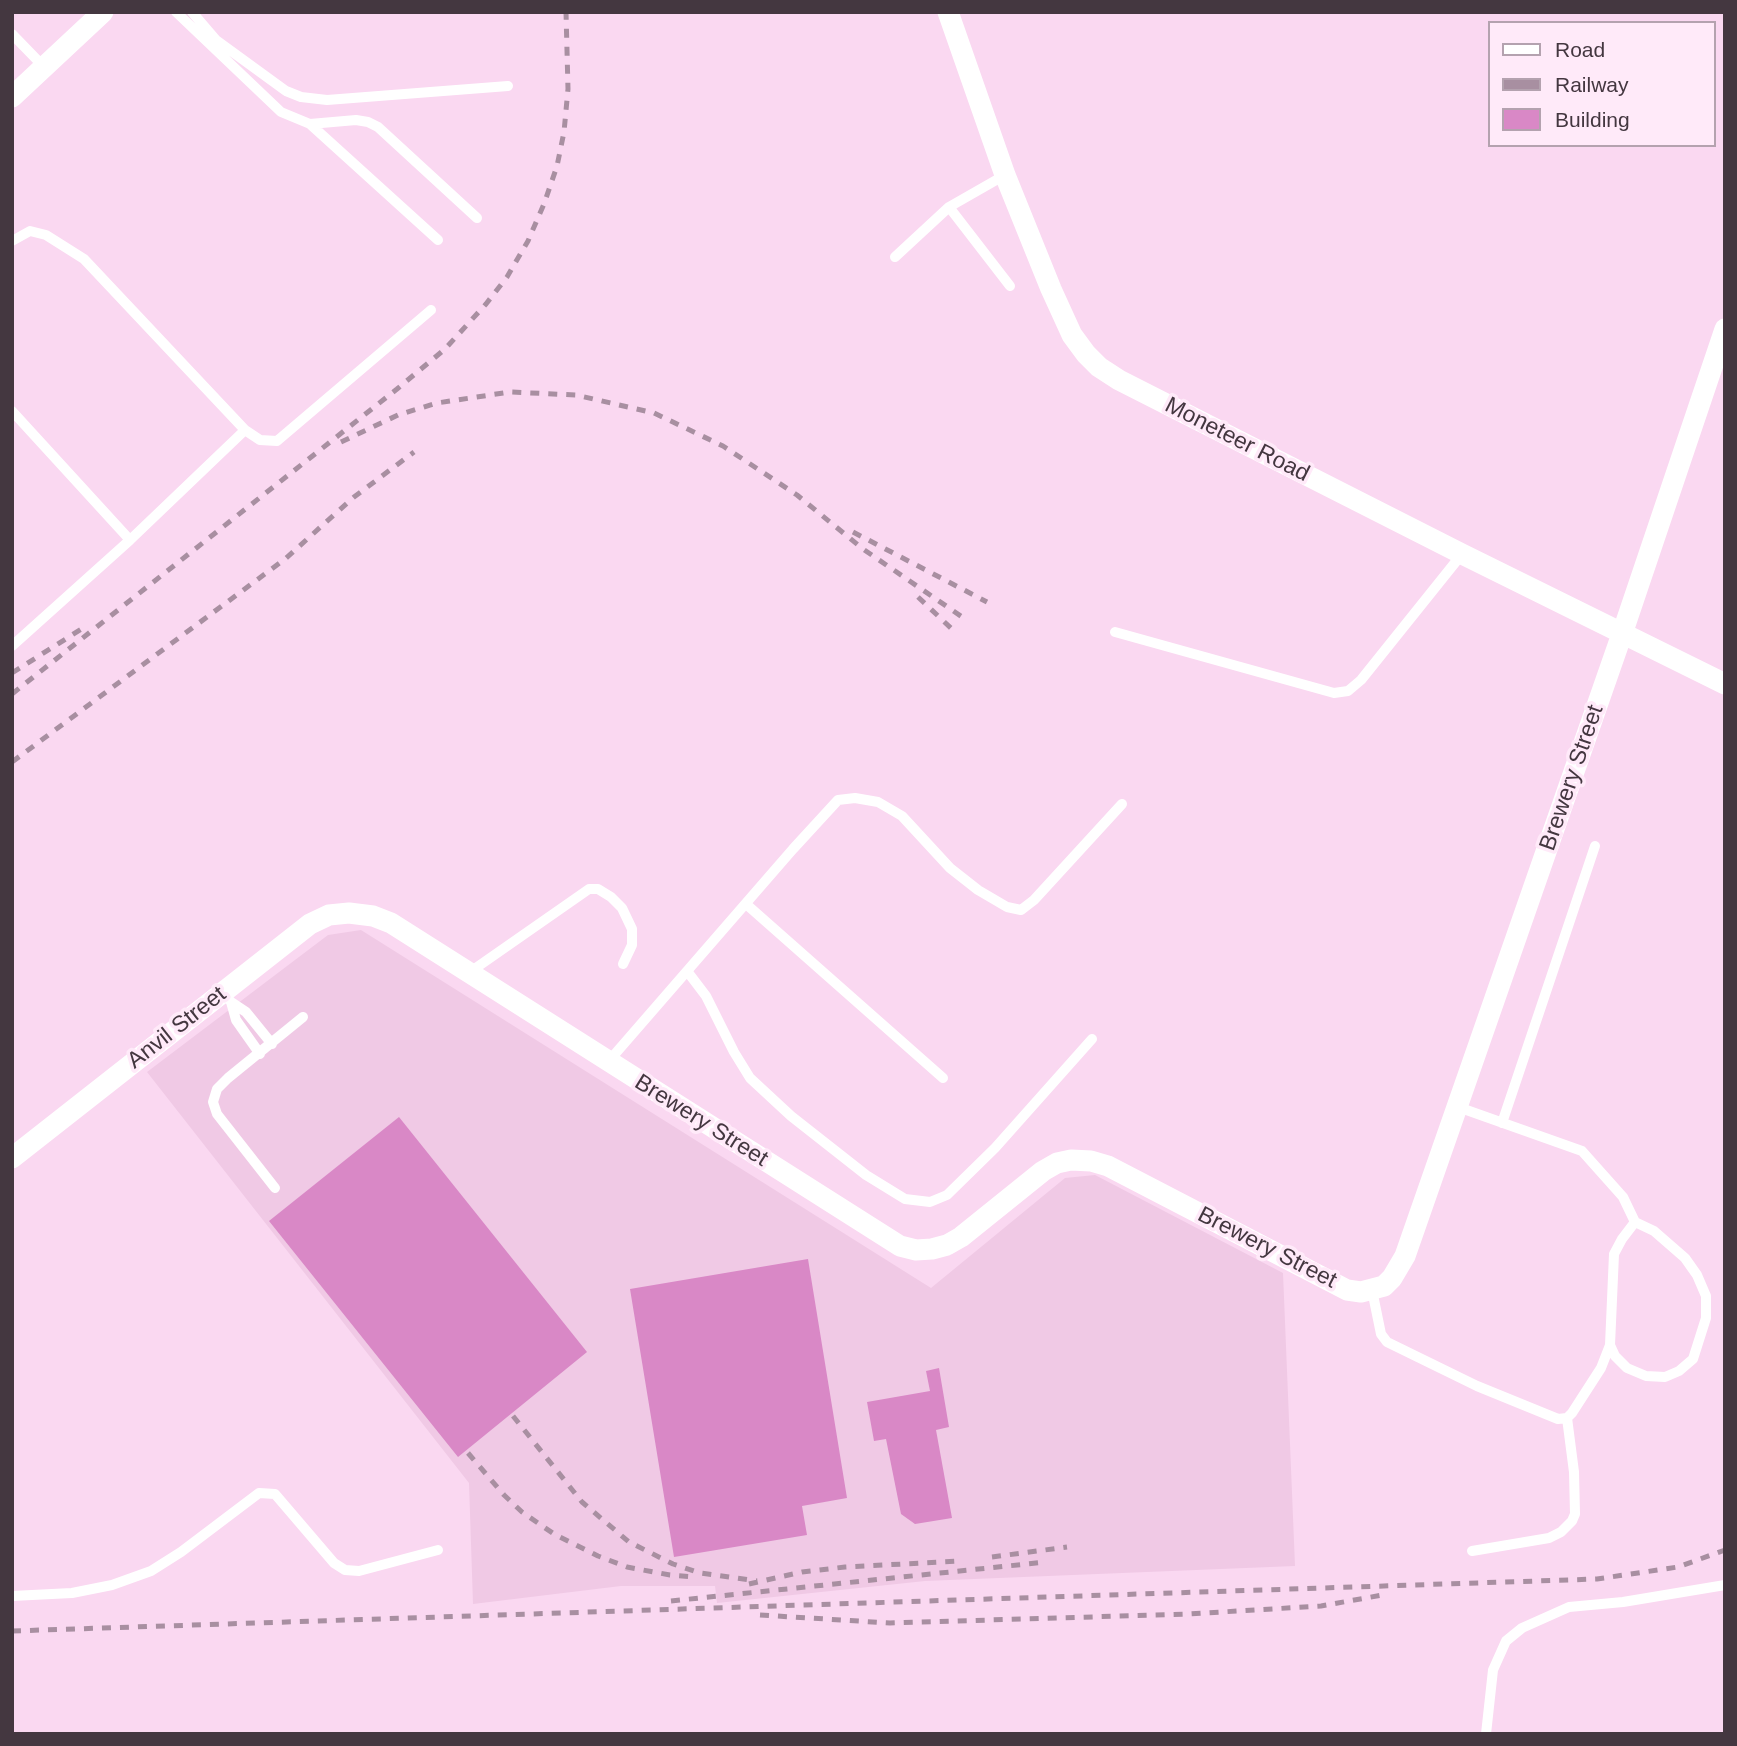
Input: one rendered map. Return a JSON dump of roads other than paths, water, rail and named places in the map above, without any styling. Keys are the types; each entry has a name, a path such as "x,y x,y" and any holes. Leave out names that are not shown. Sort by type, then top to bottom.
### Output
{"street":[{"path":"12,97 103,12"},
{"name":"Moneteer Road","path":"948,12 1005,175 1062,317 1086,354 1099,368 1462,554 1725,684"},
{"name":"Brewery Street","path":"349,913 373,916 391,923 900,1246 924,1250 947,1245 961,1237 1043,1171 1057,1163 1071,1160 1091,1161 1108,1166 1347,1290 1372,1290 1384,1286 1405,1256 1622,634 1725,329"},
{"name":"Anvil Street","path":"12,1158 227,997 310,924 329,915 349,913"}],"lane":[{"path":"176,12 267,100 281,112 310,124 438,240"},
{"path":"192,12 216,40 286,91 301,97 327,100 508,86"},
{"path":"12,34 44,66"},
{"path":"310,124 356,120 378,127 477,218"},
{"path":"895,257 949,206 1005,175"},
{"path":"949,206 1010,286"},
{"path":"12,241 30,231 47,235 84,259 245,430 260,440 278,441 431,310"},
{"path":"12,411 130,540"},
{"path":"12,646 130,540 245,430"},
{"path":"1115,632 1334,693 1348,691 1361,680 1462,554"},
{"path":"608,1062 838,800 855,798 878,802 902,816 950,868 978,890 1007,907 1021,910 1034,900 1122,804"},
{"path":"1502,1123 1595,846"},
{"path":"470,972 589,889 598,889 622,908 632,929 632,945 623,964"},
{"path":"746,904 943,1077"},
{"path":"687,971 706,996 750,1078 791,1116 866,1175 905,1199 930,1202 947,1195 995,1148 1092,1039"},
{"path":"227,997 246,1012 272,1044"},
{"path":"227,997 236,1020 260,1054"},
{"path":"275,1188 217,1114 213,1102 217,1089 303,1017"},
{"path":"1458,1107 1582,1151 1623,1197 1635,1222 1667,1241 1685,1258 1697,1275 1706,1296 1706,1318 1693,1359 1679,1371 1665,1377 1646,1376 1627,1368 1615,1356 1610,1345"},
{"path":"1472,1551 1549,1538 1561,1532 1572,1521 1575,1514 1574,1472 1563,1418 1601,1368 1610,1345 1614,1254 1635,1222"},
{"path":"1372,1290 1381,1334 1387,1342 1477,1385 1563,1418"},
{"path":"12,1596 72,1593 151,1571 181,1552 259,1493 275,1494 334,1563 345,1570 359,1571 438,1550"},
{"path":"1486,1734 1493,1670 1506,1641 1522,1628 1569,1607 1623,1602 1725,1586"}],"railway":[{"path":"12,694 397,389 445,349 486,304 507,277 528,241 557,166 564,132 568,89 566,12"},
{"path":"341,442 398,415 437,403 510,392 576,395 654,413 723,446 797,495 863,549 968,621"},
{"path":"12,762 285,559 354,497 414,452"},
{"path":"853,532 987,602"},
{"path":"918,597 954,631"},
{"path":"12,673 83,628"},
{"path":"513,1416 582,1502 629,1542 673,1564 700,1573 757,1581"},
{"path":"468,1453 522,1512 554,1534 627,1567 695,1577"},
{"path":"992,1557 1067,1547"},
{"path":"12,1631 1597,1579 1678,1567 1725,1550"},
{"path":"749,1584 802,1572 845,1567 961,1561"},
{"path":"671,1601 1046,1562"},
{"path":"760,1615 890,1623 1188,1614 1321,1606 1388,1594"}]}
